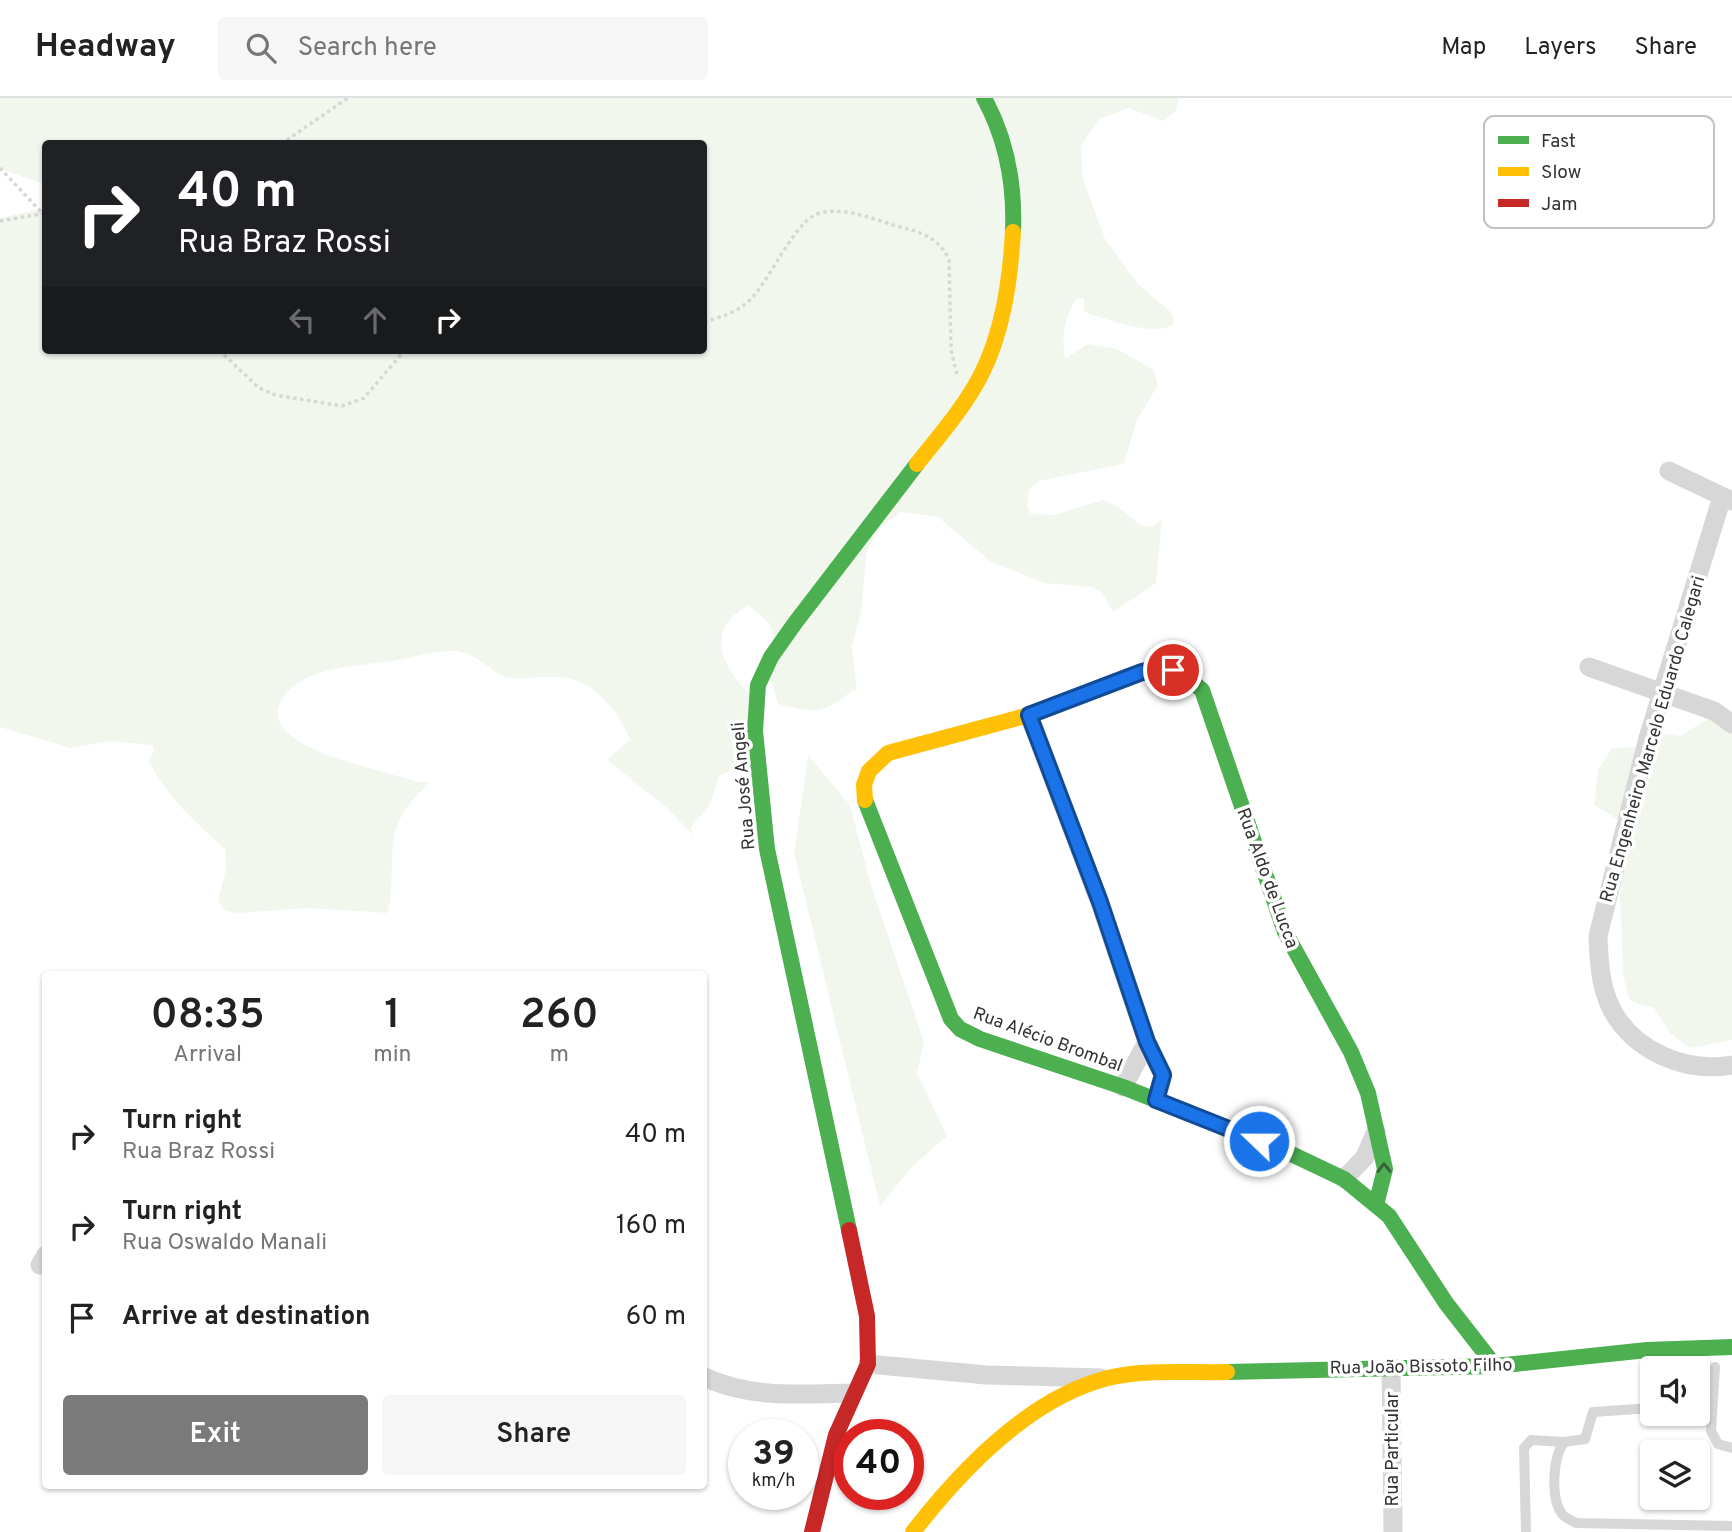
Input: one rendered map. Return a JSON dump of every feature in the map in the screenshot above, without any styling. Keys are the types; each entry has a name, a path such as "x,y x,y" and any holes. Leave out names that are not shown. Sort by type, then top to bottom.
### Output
{"street":[{"name":"Rua José Angeli","path":"812,1532 836,1435 868,1364 867,1316 767,849 755,731 758,685 771,657 795,623 963,404 987,362 1007,288 1015,219 1004,146 992,109 984,98"},
{"path":"1669,471 1727,499"},
{"name":"Rua Engenheiro Marcelo Eduardo Calegari","path":"1727,499 1663,691 1598,936 1599,970 1613,1010 1634,1035 1654,1052 1684,1065 1732,1065"},
{"path":"1589,667 1714,711 1732,724"},
{"name":"Rua Aldo de Lucca","path":"1029,715 1159,668 1173,670 1202,690 1285,932 1351,1052 1368,1093 1385,1169 1376,1205"},
{"path":"1029,715 1100,902 1147,1042 1163,1075 1156,1100"},
{"name":"Rua Alécio Brombal","path":"1029,715 888,753 878,760 865,778 862,792 867,812 951,1019 960,1029 980,1039 1123,1087 1285,1151 1344,1180 1388,1216 1446,1303 1494,1366"},
{"path":"1123,1087 1147,1042"},
{"path":"1344,1180 1364,1157 1376,1131"},
{"name":"Rua João Bissoto Filho","path":"868,1364 986,1375 1109,1378 1173,1373 1391,1366 1494,1366 1647,1350 1732,1347"},
{"name":"Rua Particular","path":"1391,1366 1393,1532"},
{"path":"707,1378 745,1392 784,1395 853,1393"},
{"name":"Rua João Bissoto Filho","path":"913,1532 946,1489 1016,1427 1059,1398 1109,1378"}],"lane":[{"path":"1715,1367 1711,1431 1718,1444 1732,1448"},
{"path":"1526,1532 1524,1448 1531,1440 1564,1442 1585,1439 1593,1412 1640,1409"},
{"path":"1564,1442 1558,1451 1556,1502 1563,1517 1576,1523 1732,1526"}],"path":[{"path":"287,140 348,98"},
{"path":"0,169 42,211"},
{"path":"707,321 733,313 750,300 794,237 816,213 833,211 856,215 927,235 936,239 949,260 951,349 963,404"},
{"path":"0,221 42,213"},
{"path":"223,354 259,388 275,395 342,406 364,398 402,354"}],"shaded area":[{"path":"0,98 1179,98 1176,111 1163,121 1129,108 1099,119 1081,146 1083,179 1105,239 1139,285 1173,314 1174,323 1167,327 1146,329 1121,323 1089,314 1084,310 1084,299 1077,298 1067,319 1064,335 1065,359 1088,344 1117,349 1154,370 1158,385 1137,420 1124,464 1039,481 1029,490 1027,506 1031,514 1054,515 1103,500 1116,505 1140,525 1152,527 1162,519 1156,583 1113,612 1102,593 1092,587 1044,583 990,561 938,517 901,512 880,528 867,551 861,613 852,647 857,691 853,690 834,704 818,710 778,704 770,676 779,647 769,623 748,605 727,623 722,633 723,654 732,673 752,697 751,728 738,767 719,776 710,805 691,827 693,835 667,808 607,760 630,739 611,707 583,683 558,677 504,677 472,656 454,651 347,667 313,675 299,682 287,693 279,706 280,722 289,734 333,757 418,782 430,782 408,806 397,826 388,913 308,908 237,913 224,910 218,900 226,869 225,849 173,798 156,775 149,762 154,750 152,745 111,741 70,748 0,727 0,218 42,209 42,354 707,354 707,140 42,140 42,183 0,169"},
{"path":"1732,718 1732,1040 1690,1048 1670,1033 1654,1008 1635,1003 1629,998 1623,974 1620,892 1628,840 1617,819 1594,805 1598,770 1612,748 1639,747 1662,733 1680,736 1708,719"},
{"path":"808,755 850,805 872,888 924,1042 917,1073 947,1136 913,1166 880,1206 794,853"}],"traffic: fast":[{"path":"984,98 999,130 1008,163 1013,197 1013,232"},
{"path":"849,1230 767,849 755,731 758,685 771,657 795,623 917,464"},
{"path":"1092,691 1135,675 1161,671 1188,680 1202,690 1285,932 1351,1052 1368,1093 1385,1169 1376,1205"},
{"path":"865,800 951,1019 960,1029 980,1039 1123,1087 1285,1151 1344,1179 1389,1216 1446,1303 1495,1366"},
{"path":"1227,1372 1495,1366 1647,1350 1732,1347"}],"traffic: slow":[{"path":"917,464 966,400 988,360 1004,306 1013,232"},
{"path":"865,800 864,785 869,771 888,753 1029,715 1092,691"},
{"path":"913,1532 975,1461 1024,1419 1051,1402 1079,1388 1122,1375 1151,1372 1227,1372"}],"traffic: jam":[{"path":"812,1532 836,1435 868,1364 867,1316 849,1230"}],"route":[{"path":"1173,670 1159,668 1142,672 1029,715 1100,902 1147,1042 1163,1075 1162,1089 1156,1100 1259,1141"}]}
